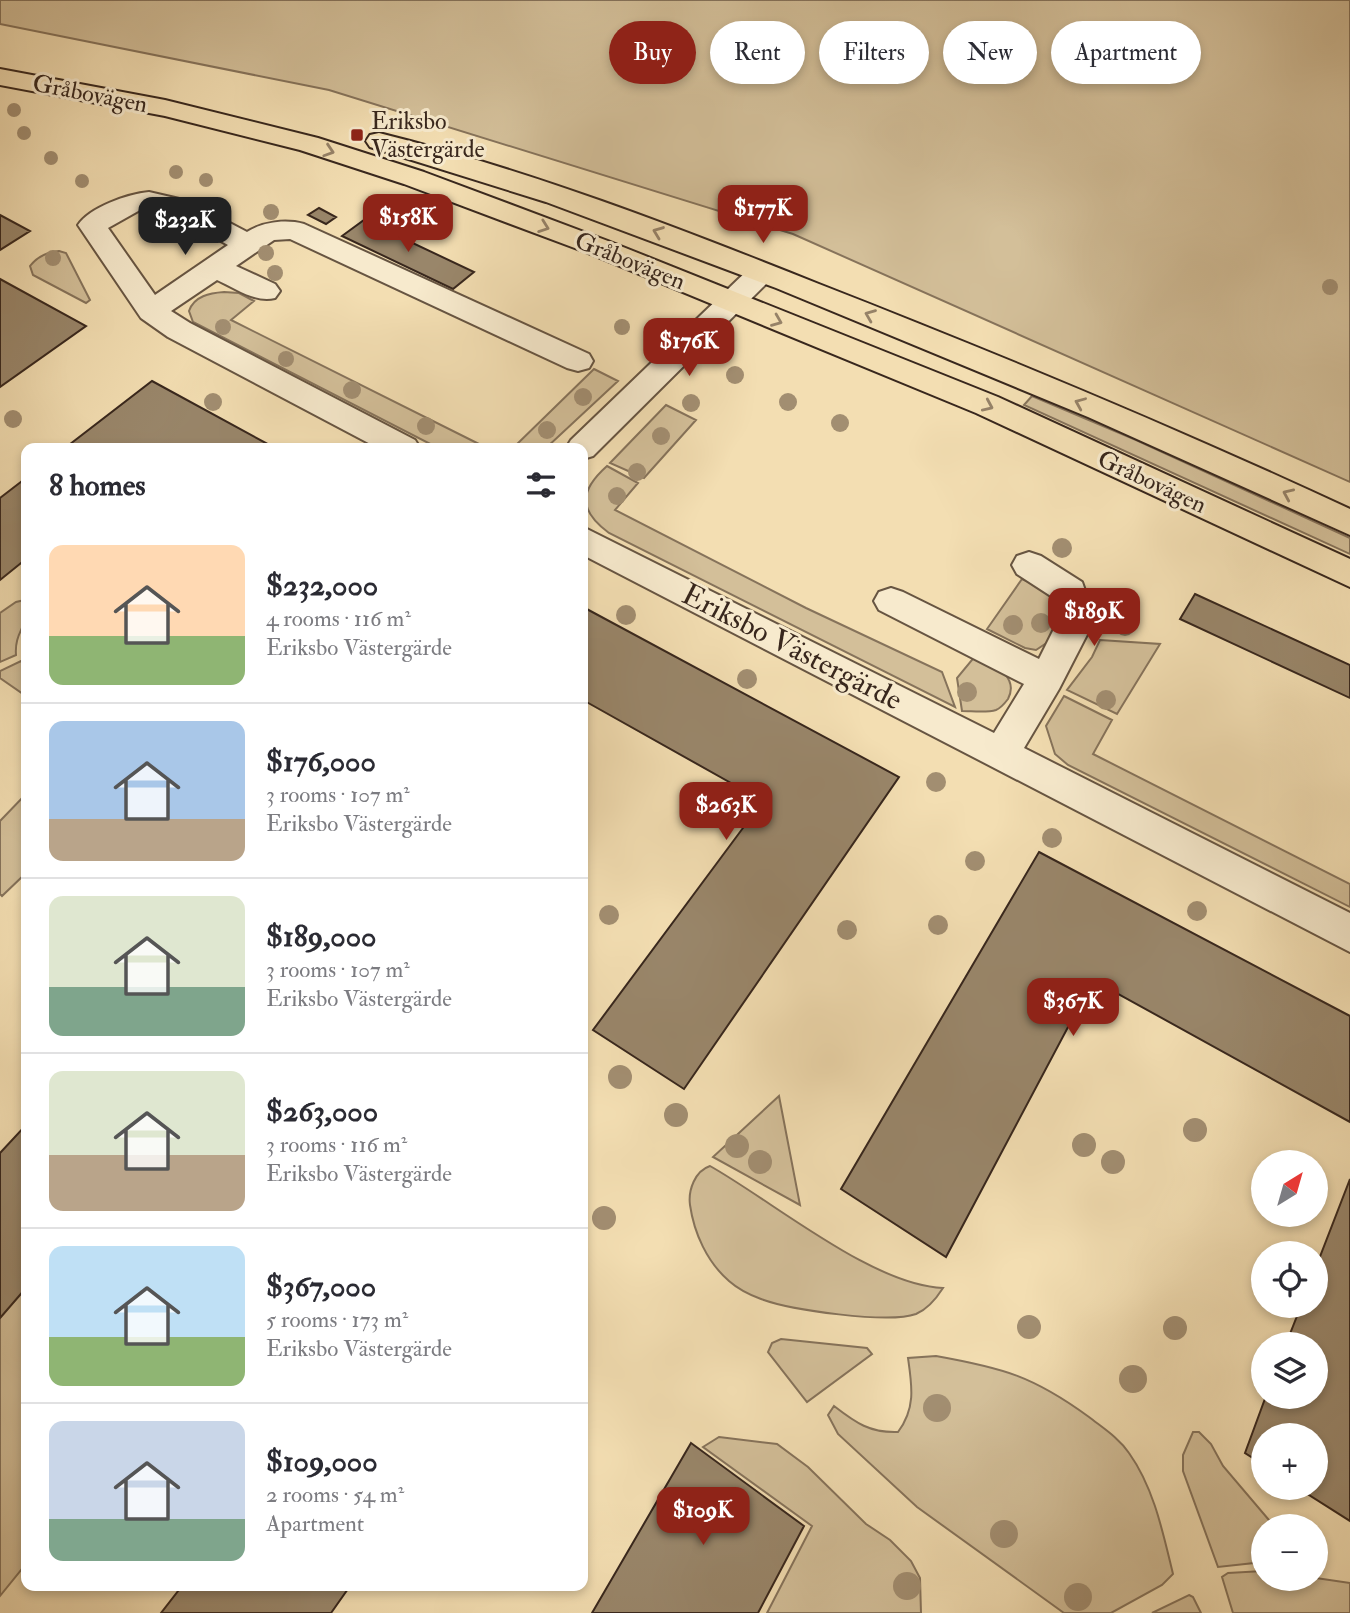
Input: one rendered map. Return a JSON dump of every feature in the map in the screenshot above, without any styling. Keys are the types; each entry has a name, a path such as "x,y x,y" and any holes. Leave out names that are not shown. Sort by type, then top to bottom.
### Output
{"main road":[{"name":"Gråbovägen","path":"0,64 239,109 357,135 444,159 606,212 979,359 1350,523"},
{"name":"Gråbovägen","path":"0,77 165,108 309,144 414,178 574,238 987,405 1350,573"}],"street":[{"path":"247,244 194,216 156,201 137,202 92,225 151,311 179,330 394,443"},
{"path":"151,311 264,234 294,230 578,361"},
{"path":"214,267 265,291"},
{"path":"587,443 762,272"},
{"name":"Eriksbo Västergärde","path":"588,543 1350,933"},
{"path":"1001,754 1046,679 1077,619 1070,591 1029,565"},
{"path":"891,601 1046,679"}],"shaded area":[{"path":"0,0 1350,0 1350,482 793,234 329,90 0,24"},
{"path":"59,251 66,253 90,300 86,303 33,275 30,266 33,263 43,255"},
{"path":"239,293 254,301 231,320 477,443 428,443 193,322 189,311 191,306 208,294"},
{"path":"594,369 618,381 551,443 518,443"},
{"path":"1032,396 1136,440 1350,538 1350,554 1024,405"},
{"path":"666,405 696,420 644,478 610,463"},
{"path":"607,466 638,483 615,510 806,608 942,672 955,707 609,533 588,510 588,490"},
{"path":"1022,579 1049,595 1057,607 1061,623 1048,642 1036,650 1025,648 987,629"},
{"path":"21,601 21,629 16,655 0,662 0,613"},
{"path":"1100,640 1160,644 1117,714 1067,690 1092,657"},
{"path":"976,655 1002,672 1010,684 1008,699 996,710 962,711 957,678"},
{"path":"21,661 21,693 0,678 0,671"},
{"path":"1064,696 1112,720 1093,754 1350,884 1350,907 1068,765 1055,754 1046,726"},
{"path":"21,799 21,878 2,896 0,894 0,821"},
{"path":"779,1096 800,1205 713,1157"},
{"path":"710,1166 855,1258 915,1283 943,1288 920,1312 902,1317 862,1317 794,1307 744,1292 714,1265 695,1226 690,1205 691,1187 700,1172"},
{"path":"21,1294 21,1570 0,1596 0,1318"},
{"path":"781,1339 867,1348 872,1354 807,1402 768,1352 772,1343"},
{"path":"936,1356 999,1370 1034,1383 1069,1403 1116,1438 1129,1453 1145,1481 1157,1511 1173,1574 1162,1585 1111,1613 1064,1613 917,1507 838,1434 828,1415 834,1406 864,1426 879,1431 898,1432 910,1405 908,1358"},
{"path":"1193,1432 1199,1432 1211,1444 1223,1466 1264,1514 1251,1514 1251,1563 1218,1567 1183,1471 1183,1455"},
{"path":"719,1437 777,1444 808,1467 866,1524 890,1540 911,1561 920,1578 921,1613 767,1613 812,1526 703,1447"},
{"path":"1251,1572 1251,1591 1328,1591 1328,1580 1350,1583 1350,1613 1233,1613 1222,1577 1228,1573"},
{"path":"1189,1595 1193,1597 1201,1613 1152,1613"}],"building":[{"path":"319,208 336,217 326,224 308,215"},
{"path":"0,215 30,231 0,250"},
{"path":"364,220 474,272 453,289 342,236"},
{"path":"0,279 86,326 0,387"},
{"path":"152,381 266,443 71,443"},
{"path":"21,482 21,563 0,580 0,498"},
{"path":"1195,594 1350,665 1350,698 1180,619"},
{"path":"588,610 899,777 684,1089 593,1030 763,801 588,703"},
{"path":"1039,852 1350,1016 1350,1122 1093,980 946,1257 841,1189"},
{"path":"21,1130 21,1294 0,1318 0,1153"},
{"path":"1350,1179 1350,1521 1317,1500 1328,1500 1328,1423 1256,1423 1261,1409 1328,1409 1328,1332 1291,1332 1296,1318 1328,1318 1326,1241"},
{"path":"1251,1437 1251,1457 1245,1453"},
{"path":"691,1443 804,1526 758,1613 592,1613"},
{"path":"178,1591 346,1591 331,1613 161,1613"}],"place":[{"name":"Eriksbo Västergärde","path":"357,135"}]}
